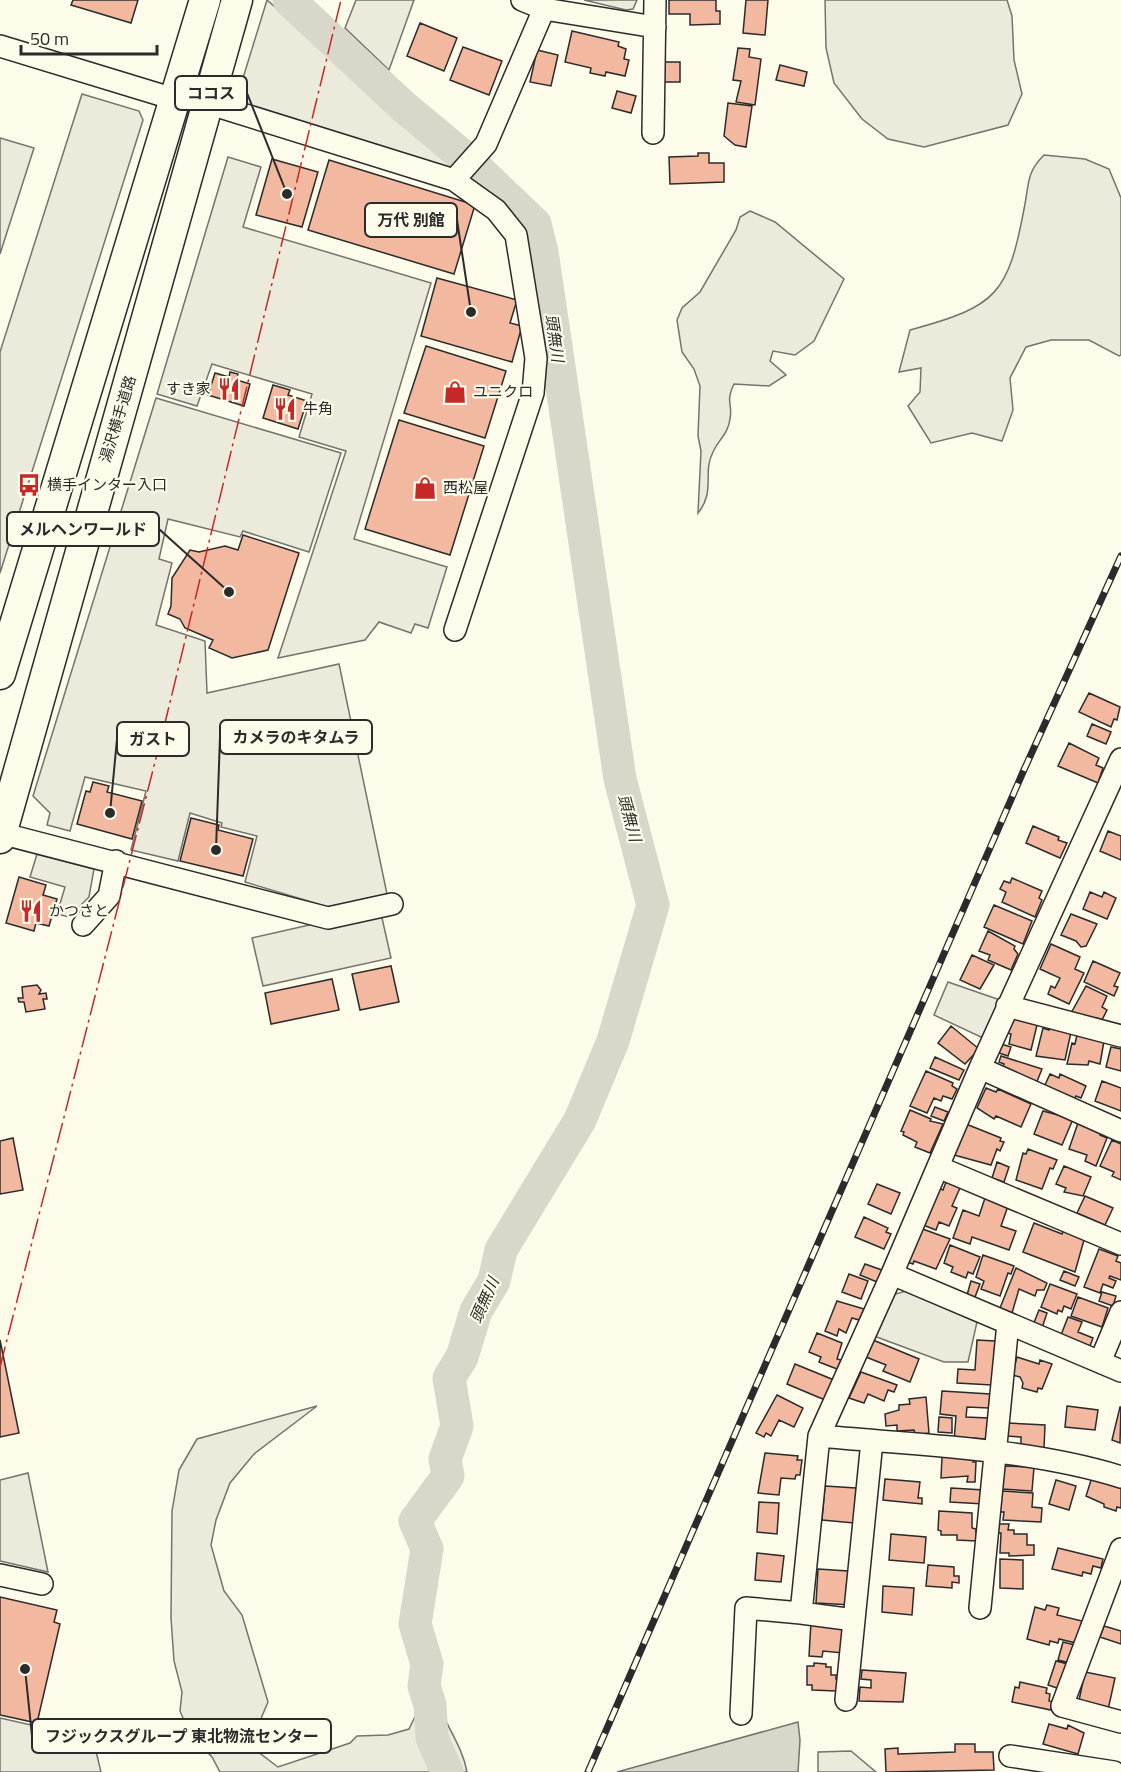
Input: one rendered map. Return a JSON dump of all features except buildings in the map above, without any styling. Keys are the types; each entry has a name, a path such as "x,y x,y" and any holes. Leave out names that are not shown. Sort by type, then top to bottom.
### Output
{"highway":[{"path":"0,674 205,0"},
{"name":"湯沢横手道路","path":"0,835 237,0"}],"street":[{"path":"522,0 544,9 654,27"},
{"path":"653,134 655,0"},
{"path":"459,176 486,144 544,9"},
{"path":"0,46 174,99"},
{"path":"207,103 459,176 495,210 516,235 536,358 533,393 455,630"},
{"path":"801,1613 819,1436 892,1274 1007,1006 1121,759"},
{"path":"0,835 116,861 328,918 392,904"},
{"path":"83,925 109,896 116,861"},
{"path":"1007,1006 1119,1032"},
{"path":"980,1068 1121,1131"},
{"path":"938,1167 1121,1244"},
{"path":"892,1274 1121,1371"},
{"path":"1100,1362 1121,1312"},
{"path":"980,1608 1008,1323"},
{"path":"819,1436 996,1454 1089,1467 1121,1477"},
{"path":"846,1700 872,1441"},
{"path":"1121,1549 1062,1706 1121,1722"},
{"path":"0,1575 42,1584"},
{"path":"741,1714 746,1608 854,1620"},
{"path":"1010,1756 1114,1772"}],"shaded area":[{"path":"267,0 452,162 449,171 235,104"},
{"path":"356,0 414,0 389,70 345,28"},
{"path":"584,0 637,0 633,9 626,10"},
{"path":"825,0 1007,0 1012,16 1014,60 1022,94 1008,125 924,147 888,139 862,119 834,83 826,48"},
{"path":"82,94 139,111 143,120 0,573 0,352"},
{"path":"0,138 34,148 0,254"},
{"path":"1044,155 1085,159 1109,169 1121,198 1121,355 1089,340 1051,340 1026,347 1010,378 1013,410 1002,441 972,433 931,443 908,406 920,392 921,368 899,372 910,330 963,313 981,304 994,292 1004,278 1012,259 1019,235 1028,183 1034,167"},
{"path":"228,157 261,167 243,227 431,283 354,539 447,567 428,628 415,624 411,633 379,622 365,640 278,658 346,451 299,437 312,394 212,364 197,406 157,394"},
{"path":"750,211 775,222 844,279 814,341 795,355 773,351 770,361 786,375 769,386 734,384 730,395 729,424 710,460 708,490 698,513 701,451 698,436 700,386 694,369 682,352 677,320 682,308 700,292 736,230 740,217"},
{"path":"156,398 341,453 309,552 243,531 240,537 168,519 159,559 172,563 156,625 205,641 207,693 339,664 387,894 328,907 245,882 257,836 221,827 222,823 190,813 178,861 131,850 146,791 85,777 70,831 47,825 50,813 33,796"},
{"path":"37,854 94,869 89,897 69,917 57,914 65,887 30,877"},
{"path":"380,909 391,958 263,986 252,938"},
{"path":"948,982 1000,1000 983,1038 934,1015"},
{"path":"906,1291 977,1322 968,1362 944,1362 874,1336 892,1295"},
{"path":"317,1406 254,1454 230,1483 216,1520 211,1545 224,1591 242,1615 268,1702 254,1735 257,1751 278,1767 350,1743 357,1736 388,1735 409,1729 422,1702 436,1697 461,1752 467,1772 220,1772 212,1757 190,1735 180,1711 182,1692 174,1661 171,1618 172,1511 179,1470 197,1439"},
{"path":"28,1473 48,1572 0,1561 0,1480"},
{"path":"0,1718 93,1739 101,1772 0,1772"},
{"path":"798,1722 800,1740 798,1772 617,1772"},
{"path":"851,1751 876,1772 818,1772 818,1752"}],"waterway":[{"name":"頭無川","path":"289,0 404,107 470,162 535,224 542,252 620,779 653,905 613,1041 580,1120 501,1250 494,1281 476,1311 462,1357 449,1378 457,1426 445,1459 448,1476 415,1521 427,1549 415,1624 427,1664 424,1686 430,1705 432,1738 447,1772"}],"railway":[{"path":"588,1772 1023,772 1121,556"}],"power":[{"path":"0,1367 164,727 341,0"}],"place":[{"name":"ココス","path":"287,194"},
{"name":"万代 別館","path":"471,312"},
{"name":"すき家","path":"229,389"},
{"name":"ユニクロ","path":"455,392"},
{"name":"牛角","path":"285,409"},
{"name":"横手インター入口","path":"29,485"},
{"name":"西松屋","path":"425,488"},
{"name":"メルヘンワールド","path":"229,592"},
{"name":"ガスト","path":"110,813"},
{"name":"カメラのキタムラ","path":"216,850"},
{"name":"かつさと","path":"31,911"},
{"name":"フジックスグループ 東北物流センター","path":"25,1669"}]}
